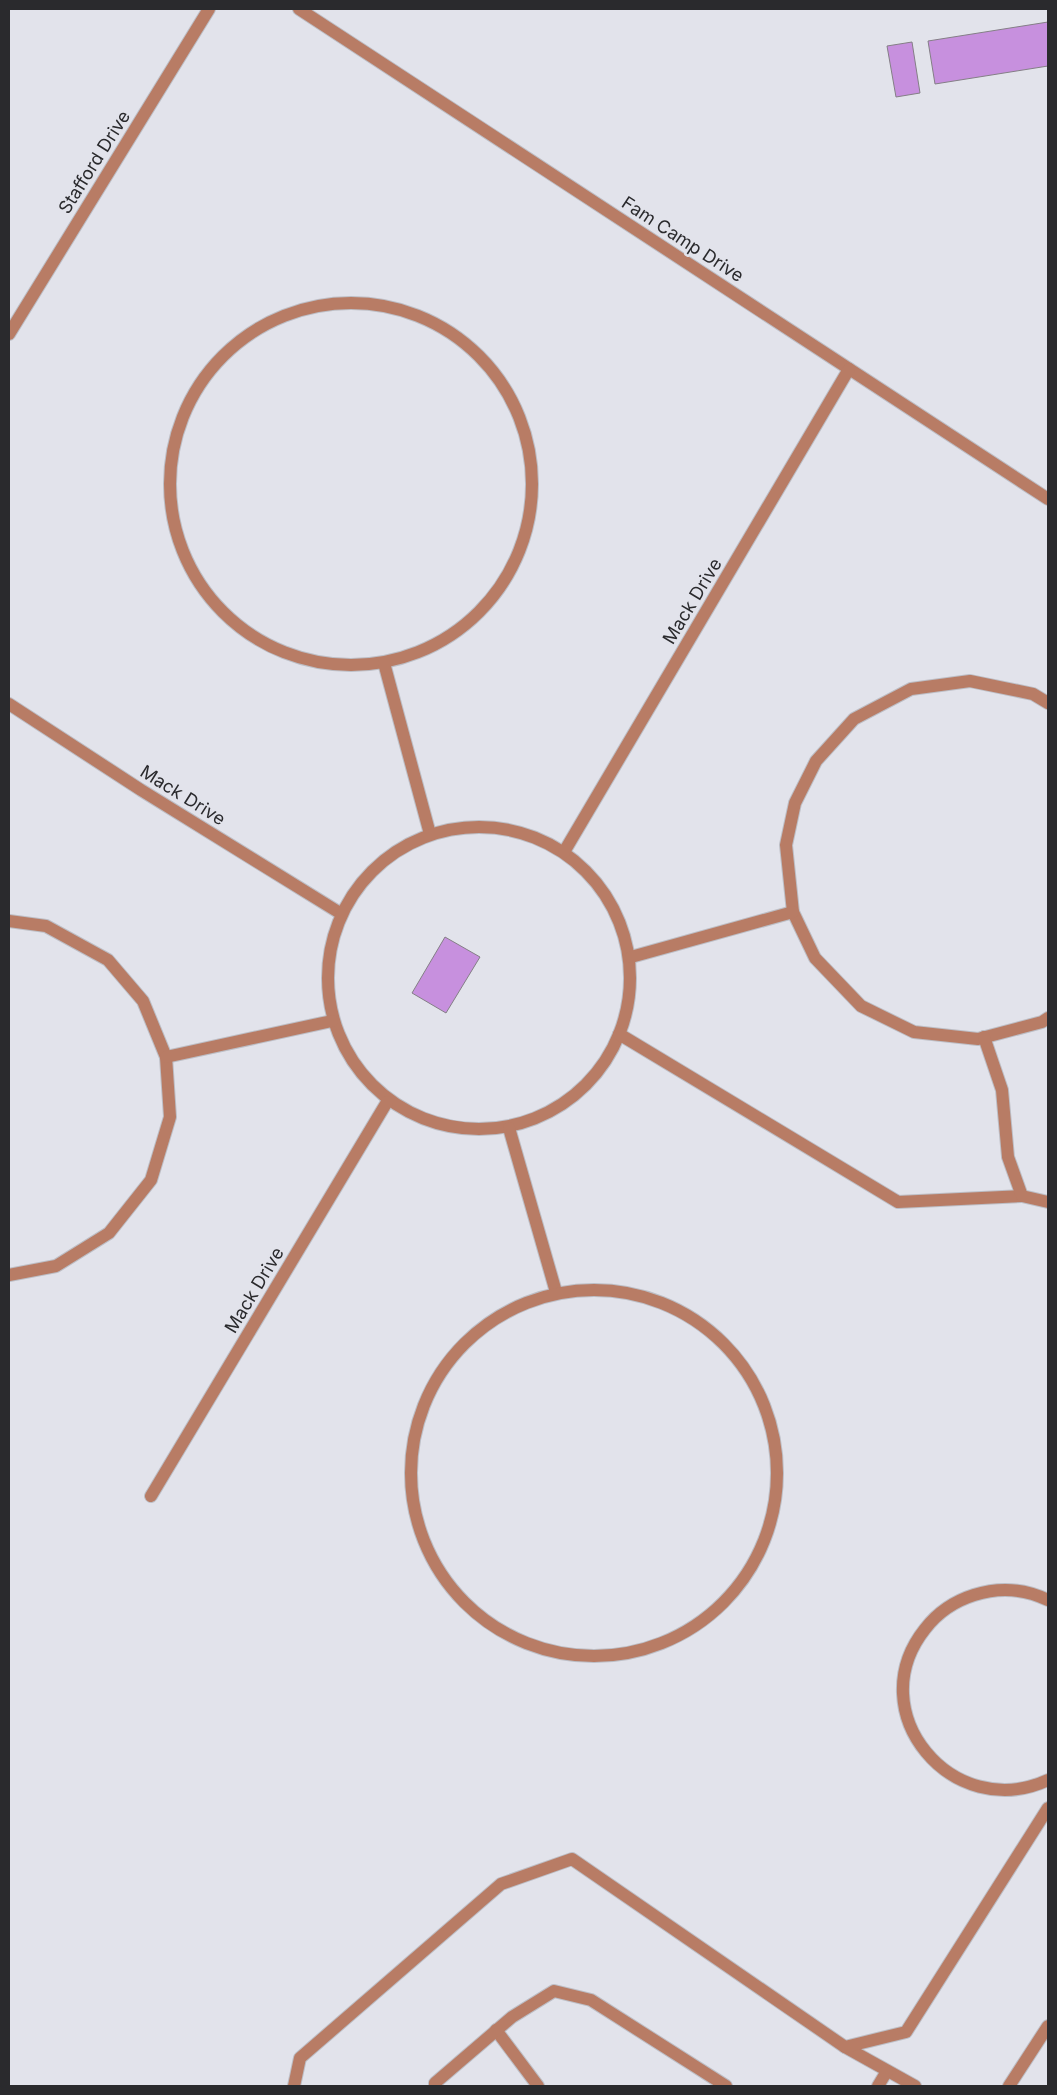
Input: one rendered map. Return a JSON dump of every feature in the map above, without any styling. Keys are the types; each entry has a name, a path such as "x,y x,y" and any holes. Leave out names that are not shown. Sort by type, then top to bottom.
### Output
{"street":[{"name":"Stafford Drive","path":"9,334 210,9"},
{"name":"Fam Camp Drive","path":"299,9 1048,499"},
{"path":"382,303 459,336 502,380 528,436 531,516 522,548 490,602 443,641 384,663 316,663 246,634 190,575 166,492 185,403 231,344 307,306 382,303"},
{"name":"Mack Drive","path":"564,852 849,369"},
{"path":"384,663 430,834"},
{"path":"1048,704 1033,694 970,681 911,689 854,719 816,761 795,802 786,845 793,912 815,958 861,1006 914,1032 978,1039 1042,1022 1048,1018"},
{"name":"Mack Drive","path":"9,704 141,790 340,913"},
{"path":"463,826 516,830 564,852 614,907 631,957 626,1020 603,1068 558,1109 509,1128 435,1125 388,1102 355,1069 332,1021 326,964 340,913 383,860 430,834 463,826"},
{"path":"631,957 793,912"},
{"path":"9,921 46,926 108,960 143,1001 166,1057 170,1117 151,1180 109,1234 56,1266 9,1275"},
{"path":"166,1057 332,1021"},
{"path":"620,1034 898,1202 1022,1196 1048,1202"},
{"path":"984,1037 1002,1090 1008,1157 1022,1196"},
{"name":"Mack Drive","path":"151,1496 388,1102"},
{"path":"509,1128 556,1292"},
{"path":"600,1288 664,1302 734,1352 772,1421 778,1491 760,1554 718,1609 663,1643 612,1656 559,1654 509,1636 443,1581 413,1513 414,1427 455,1350 511,1307 556,1292 600,1288"},
{"path":"1048,1600 1022,1591 1002,1590 983,1592 964,1598 946,1608 927,1626 910,1654 905,1673 903,1693 906,1713 912,1732 922,1749 936,1764 952,1776 989,1790 1028,1788 1048,1780"},
{"path":"845,2047 906,2032 1048,1808"},
{"path":"294,2086 300,2058 501,1884 572,1859 845,2047 915,2086"},
{"path":"435,2086 435,2083 512,2016 554,1991 591,2000 726,2086"},
{"path":"1008,2086 1048,2026"},
{"path":"496,2030 538,2086"},
{"path":"878,2086 888,2071"}],"building":[{"path":"1048,22 1048,66 935,84 928,41"},
{"path":"912,42 920,93 896,97 887,46"},
{"path":"445,937 480,957 446,1013 412,993"}]}
